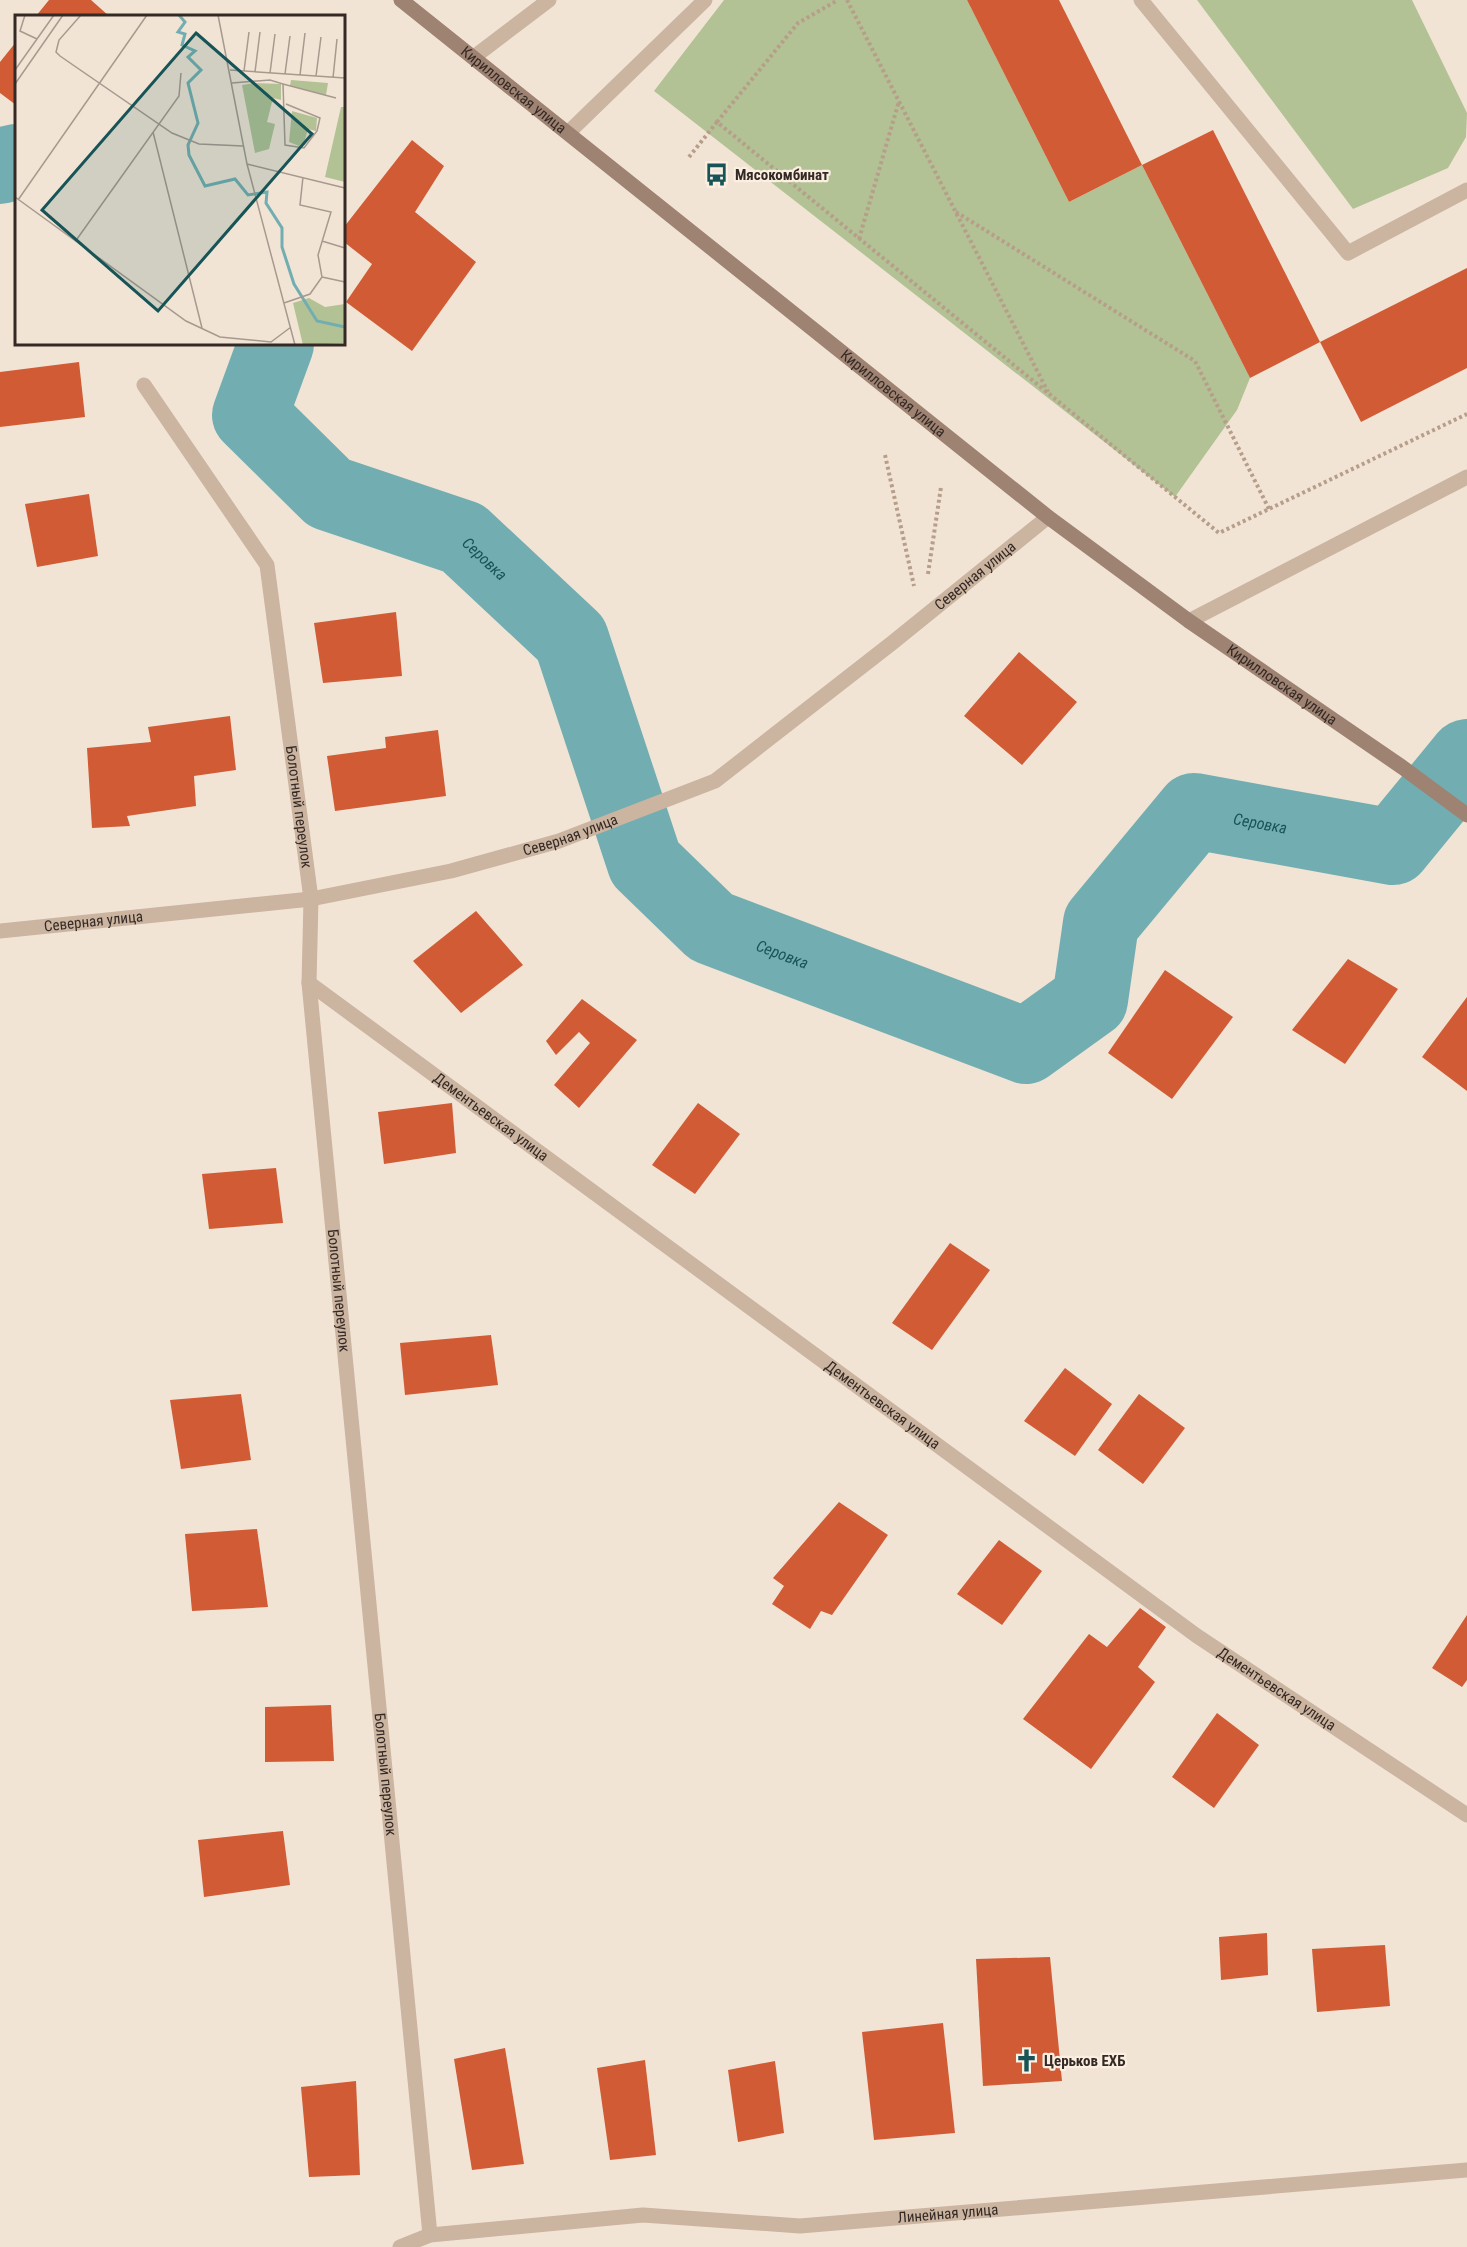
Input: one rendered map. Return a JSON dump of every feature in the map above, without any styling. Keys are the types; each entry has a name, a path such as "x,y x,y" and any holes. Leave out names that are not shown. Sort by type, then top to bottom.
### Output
{"main road":[{"name":"Кирилловская улица","path":"400,0 1048,516 1190,621 1402,767 1467,815"}],"street":[{"path":"474,57 549,0"},
{"path":"568,132 705,0"},
{"path":"1141,0 1348,253 1467,190"},
{"name":"Болотный переулок","path":"144,385 267,565 311,898 309,983 430,2235"},
{"path":"1190,621 1467,477"},
{"name":"Северная улица","path":"0,931 311,898 451,871 559,841 715,781 1048,516"},
{"name":"Дементьевская улица","path":"309,983 1197,1635 1467,1815"},
{"name":"Линейная улица","path":"400,2247 430,2235 643,2215 801,2226 1467,2170"}],"path":[{"path":"689,157 798,23 838,0"},
{"path":"847,0 1050,395"},
{"path":"858,239 899,101"},
{"path":"717,122 1219,533 1467,414"},
{"path":"956,212 1195,361 1269,509"},
{"path":"885,455 921,619"},
{"path":"921,619 941,487"}],"green space":[{"path":"724,0 967,0 1069,202 1142,165 1250,378 1237,410 1175,497 654,91"},
{"path":"1197,0 1412,0 1467,113 1466,137 1448,168 1353,209"}],"building":[{"path":"49,0 91,0 108,15 37,15"},
{"path":"967,0 1059,0 1142,165 1069,202"},
{"path":"15,43 15,104 0,93 0,62"},
{"path":"1213,130 1320,342 1250,378 1142,165"},
{"path":"412,140 444,166 415,212 476,262 412,351 346,302 372,264 345,243 345,226"},
{"path":"1467,268 1467,368 1361,422 1320,342"},
{"path":"79,362 85,417 0,427 0,372"},
{"path":"89,494 98,556 37,567 25,504"},
{"path":"396,612 402,676 323,683 314,623"},
{"path":"1019,652 1077,702 1022,765 964,716"},
{"path":"230,716 236,770 194,776 196,806 127,816 130,826 92,828 87,748 151,742 148,727"},
{"path":"438,730 446,796 335,811 327,756 386,748 385,737"},
{"path":"476,911 523,965 461,1013 413,961"},
{"path":"1348,959 1398,989 1345,1064 1292,1030"},
{"path":"1165,970 1233,1017 1172,1099 1108,1053"},
{"path":"1467,997 1467,1091 1422,1057"},
{"path":"582,999 637,1040 579,1108 554,1085 590,1043 579,1032 556,1055 546,1041"},
{"path":"452,1103 456,1153 384,1164 378,1112"},
{"path":"698,1103 740,1134 695,1194 652,1165"},
{"path":"276,1168 283,1223 209,1229 202,1174"},
{"path":"950,1243 990,1270 932,1350 892,1323"},
{"path":"491,1335 498,1385 405,1395 400,1343"},
{"path":"1065,1368 1112,1404 1075,1456 1024,1421"},
{"path":"241,1394 251,1460 181,1469 170,1400"},
{"path":"1139,1394 1185,1428 1143,1484 1098,1450"},
{"path":"839,1502 888,1535 832,1615 821,1611 810,1629 772,1604 784,1586 773,1578"},
{"path":"257,1529 268,1607 192,1611 185,1534"},
{"path":"999,1540 1042,1571 1002,1625 957,1594"},
{"path":"1140,1608 1166,1627 1138,1667 1155,1682 1091,1769 1023,1719 1089,1634 1107,1647"},
{"path":"1467,1615 1467,1680 1462,1687 1432,1668"},
{"path":"331,1705 334,1761 265,1762 265,1707"},
{"path":"1217,1713 1259,1745 1214,1808 1172,1777"},
{"path":"283,1831 290,1885 204,1897 198,1840"},
{"path":"1267,1933 1268,1975 1221,1980 1219,1937"},
{"path":"1385,1945 1390,2006 1317,2012 1312,1949"},
{"path":"1050,1957 1062,2081 983,2086 976,1959"},
{"path":"943,2023 955,2133 874,2140 862,2032"},
{"path":"505,2048 524,2164 472,2170 454,2059"},
{"path":"645,2060 656,2155 610,2160 597,2068"},
{"path":"775,2061 784,2133 738,2142 728,2070"},
{"path":"356,2081 360,2175 309,2177 301,2087"}],"waterway":[{"name":"Серовка","path":"0,166 15,162"},
{"name":"Серовка","path":"276,345 250,415 329,493 463,538 571,639 645,863 711,927 1026,1046 1090,1000 1101,923 1194,811 1393,847 1467,757"}],"place":[{"name":"Мясокомбинат","path":"717,175"},
{"name":"Церьков ЕХБ","path":"1026,2061"}]}
